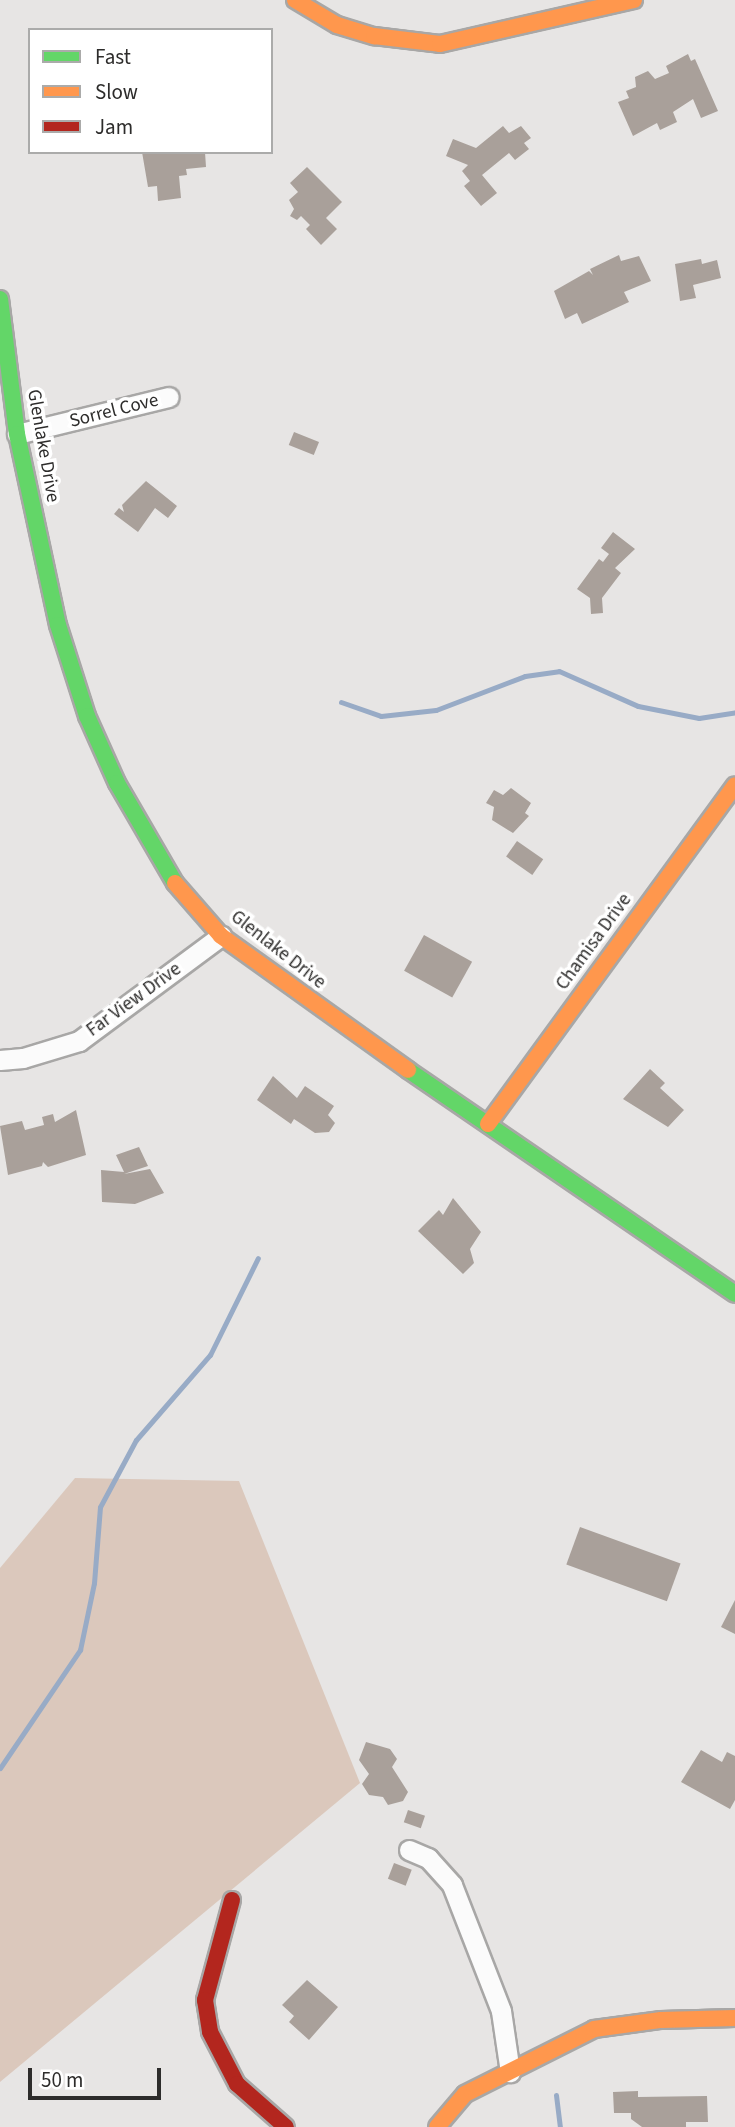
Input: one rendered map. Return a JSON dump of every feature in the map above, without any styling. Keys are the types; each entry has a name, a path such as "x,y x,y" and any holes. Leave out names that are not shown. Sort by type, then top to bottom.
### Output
{"street":[{"path":"295,0 337,24 374,36 440,44 634,0"},
{"name":"Glenlake Drive","path":"0,299 17,434 58,625 87,716 140,831 173,881 221,936 735,1294"},
{"name":"Sorrel Cove","path":"17,434 169,397"},
{"name":"Chamisa Drive","path":"488,1124 735,785"},
{"name":"Far View Drive","path":"0,1060 79,1041 221,936"},
{"path":"409,1850 428,1858 452,1885 501,2011 510,2072"},
{"path":"232,1900 205,2000 210,2032 237,2084 286,2127"},
{"path":"437,2127 465,2094 594,2029 661,2020 735,2018"}],"shaded area":[{"path":"75,1478 239,1481 360,1783 0,2082 0,1568"}],"building":[{"path":"688,54 691,61 695,59 718,111 701,118 693,99 673,112 677,122 660,130 657,123 633,136 618,102 629,98 626,91 636,87 635,77 648,71 655,79 669,73 666,66"},
{"path":"503,126 509,133 521,126 531,138 524,143 529,149 515,160 509,153 482,175 497,193 481,206 464,186 470,181 462,171 468,165 446,156 453,139 476,148"},
{"path":"142,154 205,154 206,167 186,169 187,175 179,176 181,198 158,201 157,186 148,187"},
{"path":"307,167 342,202 326,218 337,229 321,245 306,229 310,225 301,216 297,220 290,216 294,209 289,200 298,192 290,183"},
{"path":"619,255 621,261 639,256 651,281 624,292 629,302 582,324 577,313 565,319 554,291 589,271 593,275 590,269"},
{"path":"701,259 702,264 717,260 721,278 693,285 696,298 680,301 675,264"},
{"path":"294,432 319,442 314,455 289,445"},
{"path":"146,481 177,506 168,518 155,508 138,532 114,514 119,508 124,512 122,505"},
{"path":"613,532 635,549 615,568 621,573 602,598 603,613 591,614 590,598 577,589 599,559 603,562 609,554 601,548"},
{"path":"511,788 531,803 525,813 529,816 513,833 492,820 494,807 486,803 494,790 503,795"},
{"path":"517,841 543,859 532,875 506,857"},
{"path":"424,935 472,962 452,998 404,971"},
{"path":"650,1069 665,1083 660,1088 684,1110 668,1127 623,1099"},
{"path":"273,1076 297,1098 305,1086 334,1106 328,1115 335,1123 329,1132 315,1133 294,1119 291,1124 257,1100"},
{"path":"76,1110 86,1155 48,1167 43,1162 42,1166 8,1175 0,1126 22,1121 25,1130 44,1125 42,1117 53,1114 55,1122"},
{"path":"139,1147 148,1166 124,1174 150,1169 164,1193 135,1204 102,1202 101,1170 124,1172 116,1155"},
{"path":"453,1198 481,1232 470,1249 474,1263 463,1274 418,1231 439,1210 443,1215"},
{"path":"580,1527 681,1564 667,1601 566,1565"},
{"path":"735,1600 735,1634 721,1627"},
{"path":"366,1742 390,1749 397,1759 392,1767 408,1792 403,1801 388,1805 383,1797 369,1795 362,1784 369,1774 359,1760"},
{"path":"701,1750 722,1762 727,1752 735,1756 735,1800 730,1809 681,1782"},
{"path":"408,1810 425,1816 421,1828 404,1822"},
{"path":"394,1863 412,1870 406,1886 388,1879"},
{"path":"307,1980 338,2007 309,2040 289,2022 294,2016 282,2005"},
{"path":"638,2091 638,2097 707,2096 708,2122 686,2122 686,2127 642,2127 631,2119 631,2113 614,2113 613,2092"}],"waterway":[{"path":"341,702 381,716 436,710 525,676 559,671 638,706 699,718 735,712"},
{"path":"0,1768 80,1650 94,1583 100,1507 136,1440 210,1355 258,1258"},
{"path":"556,2095 560,2127"}],"traffic: fast":[{"path":"0,299 17,434 58,625 87,716 117,783 175,883"},
{"path":"408,1070 735,1294"}],"traffic: slow":[{"path":"295,0 337,25 374,36 440,44 634,0"},
{"path":"488,1124 735,785"},
{"path":"175,883 221,936 408,1070"},
{"path":"437,2127 465,2094 594,2029 661,2020 735,2018"}],"traffic: jam":[{"path":"232,1900 205,2000 210,2032 237,2084 286,2127"}]}
